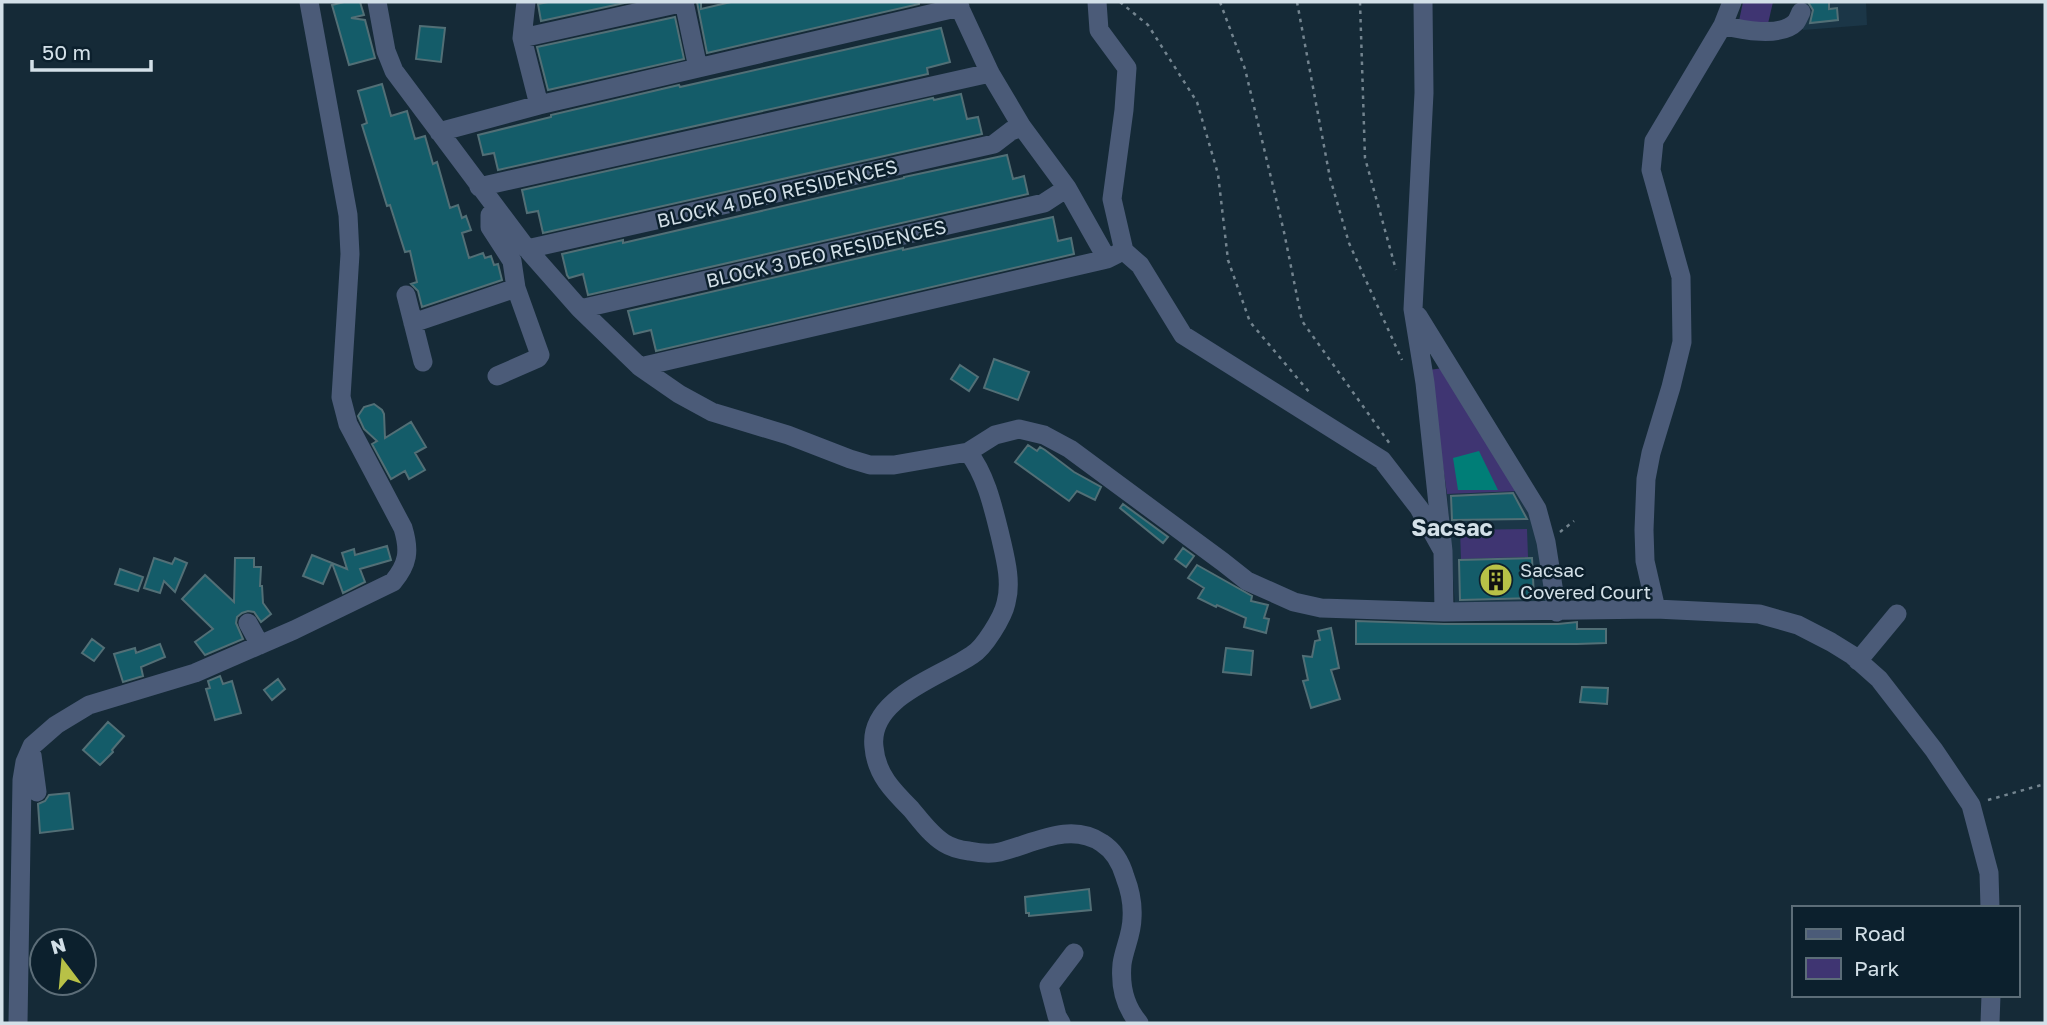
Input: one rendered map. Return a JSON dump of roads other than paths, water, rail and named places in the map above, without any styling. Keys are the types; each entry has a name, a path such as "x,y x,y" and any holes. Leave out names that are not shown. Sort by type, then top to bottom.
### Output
{"street":[{"path":"18,1023 22,780 31,747 56,725 89,705 195,673 294,630 393,582 403,569 407,555 407,540 403,528 348,424 341,397 350,254 348,215 309,2"},
{"path":"377,2 389,61 394,71 495,209 580,309 640,367 679,394 712,412 788,435 870,465 894,466 968,452 995,435 1019,429 1044,435 1080,456 1247,581 1294,602 1321,608 1444,612 1656,609 1759,614 1798,625 1831,642 1879,679 1934,750 1971,805 1989,873 1990,906"},
{"path":"526,2 522,38 539,105"},
{"path":"522,38 684,2 698,68"},
{"path":"1097,2 1099,30 1127,68 1112,198 1115,255"},
{"path":"1423,2 1423,93 1413,309 1425,383 1443,551 1444,612"},
{"path":"1656,609 1645,561 1646,479 1682,342 1681,277 1651,170 1654,141 1723,25 1732,2"},
{"path":"439,132 539,105 959,5 990,73 1022,127 1115,255 1140,265 1183,335 1382,460 1419,508 1443,551"},
{"path":"1723,25 1749,31 1780,30 1797,22 1801,12"},
{"path":"479,187 990,73"},
{"name":"BLOCK 4 DEO RESIDENCES","path":"527,249 994,144 1011,131 1022,127"},
{"name":"BLOCK 3 DEO RESIDENCES","path":"580,309 1044,204 1067,188"},
{"path":"495,209 490,215 490,227 512,261 516,288 540,355 497,376"},
{"path":"640,367 1115,255"},
{"path":"413,323 516,288"},
{"path":"406,295 423,362"},
{"path":"1413,309 1537,509 1546,542 1557,612"},
{"path":"968,452 977,463 994,509 1008,569 1007,602 998,622 975,654 924,681 884,712 874,735 873,747 878,768 895,793 931,832 955,849 978,853 998,852 1065,834 1086,834 1112,852 1124,872 1131,895 1131,931 1122,964 1124,994 1130,1013 1139,1023"},
{"path":"1858,661 1898,614"},
{"path":"248,623 260,645"},
{"path":"177,678 200,655"},
{"path":"31,747 37,792"},
{"path":"1061,1023 1056,1016 1049,986 1074,953"},
{"path":"1990,1023 1991,997"}],"place":[{"name":"Sacsac Covered Court","path":"1496,580"}],"district":[{"name":"Sacsac","path":"1452,527"}]}
